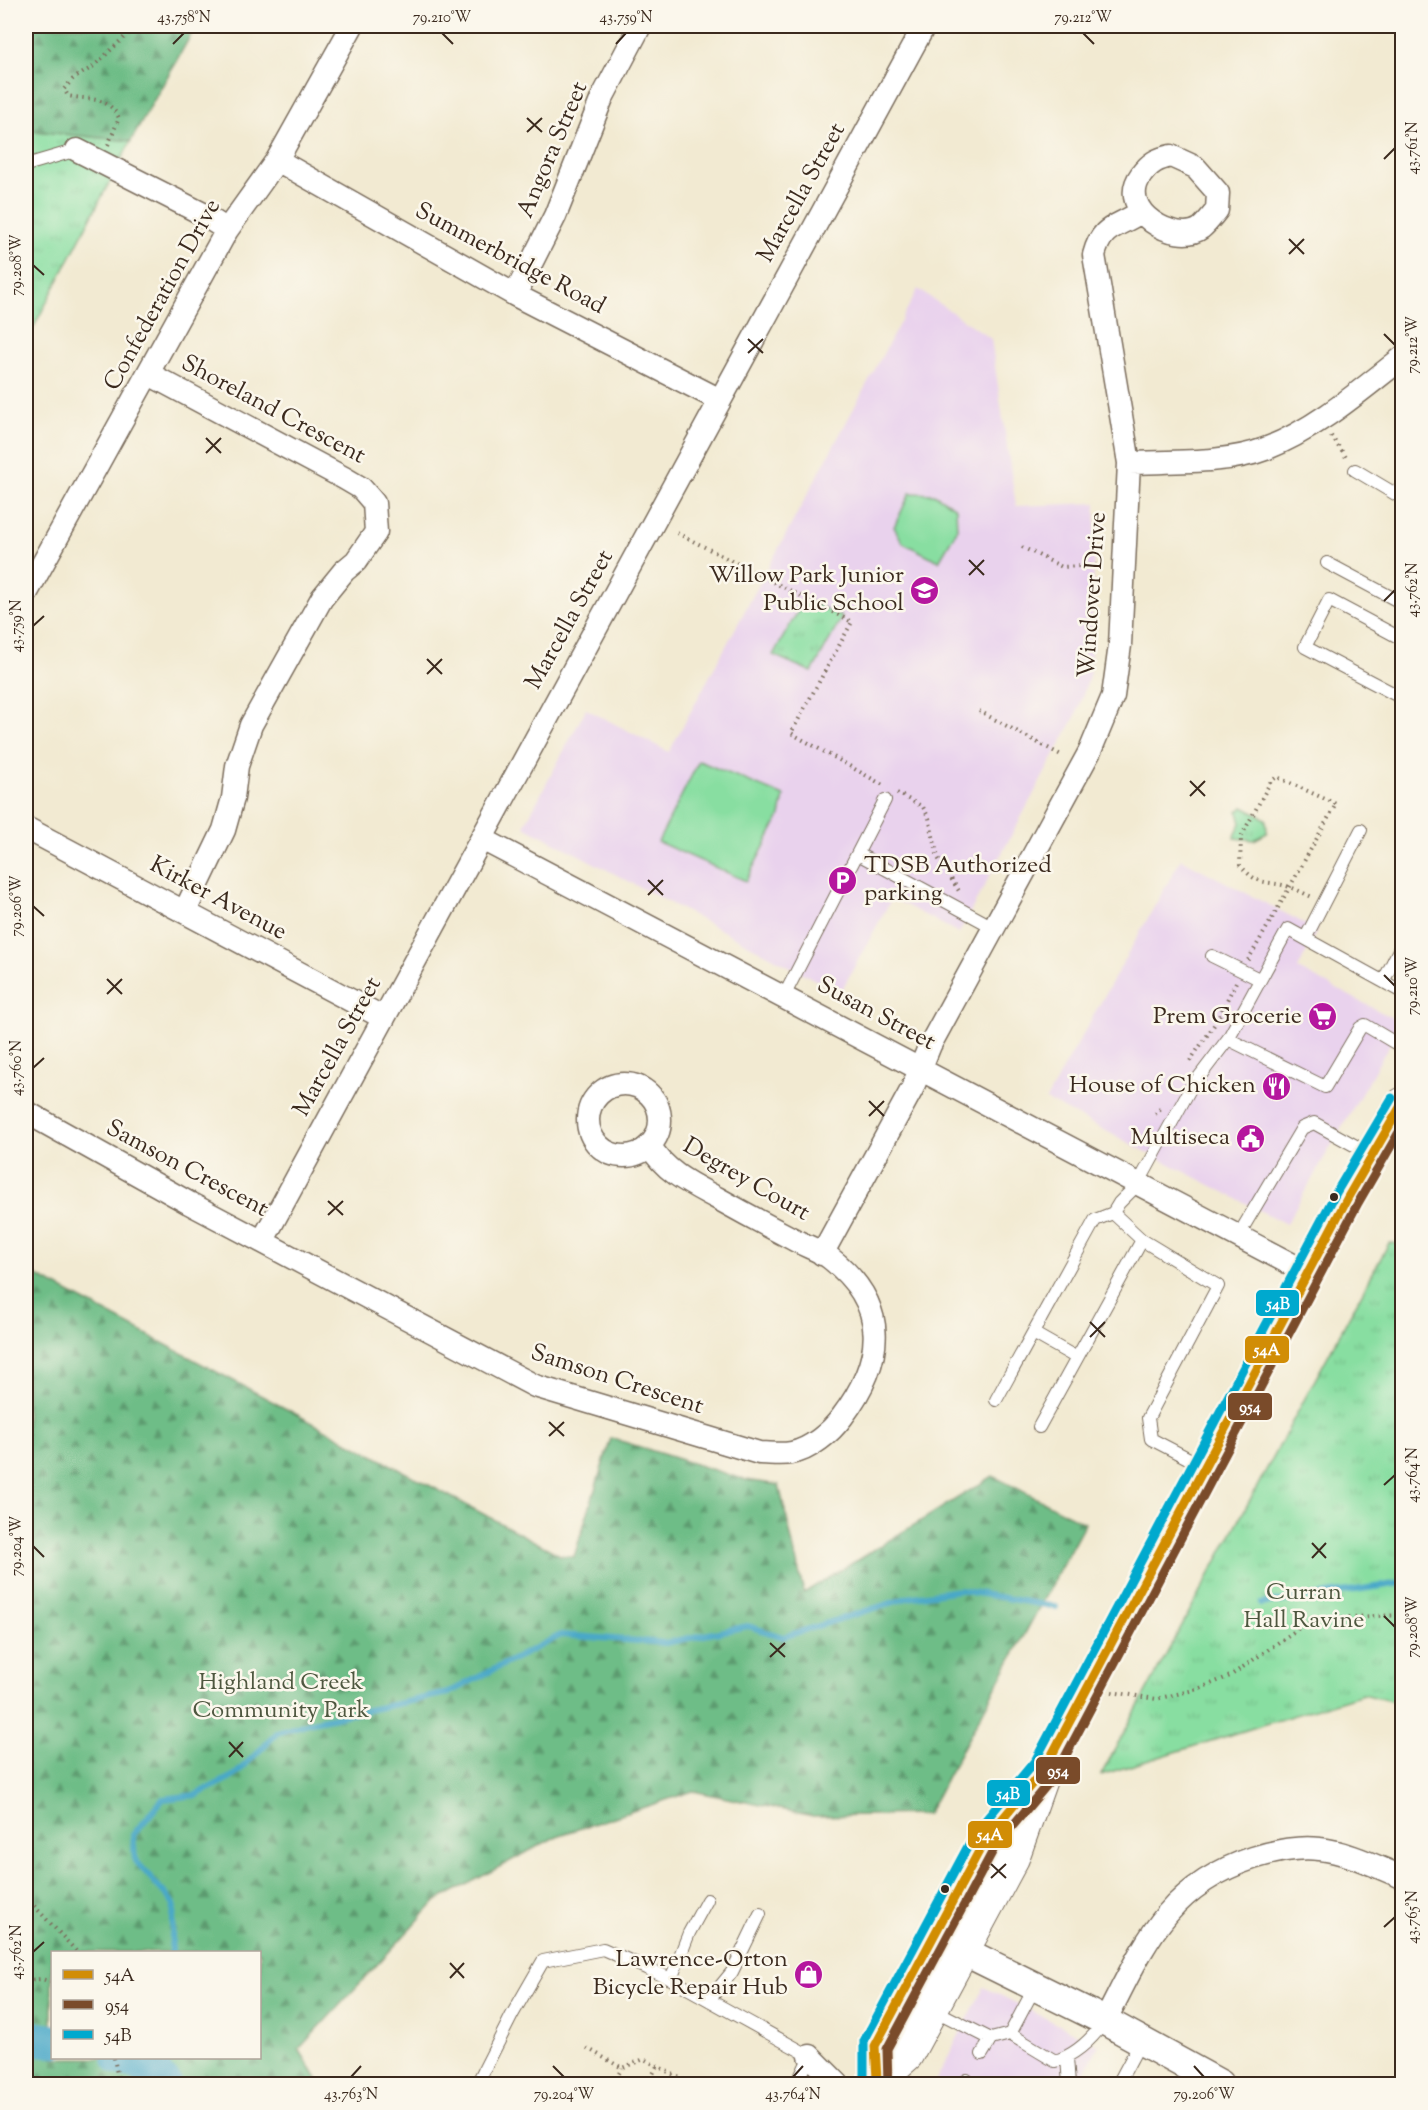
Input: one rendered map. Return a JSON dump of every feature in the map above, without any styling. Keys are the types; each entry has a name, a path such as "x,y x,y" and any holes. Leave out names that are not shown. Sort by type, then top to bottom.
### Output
{"main road":[{"path":"876,2082 907,2055 932,2009 1013,1858 1045,1768 1087,1687 1203,1466 1402,1104"},
{"path":"876,2082 875,2046 933,1936 985,1840 1045,1768"}],"street":[{"name":"Confederation Drive","path":"26,594 227,230 277,160 352,26"},
{"name":"Angora Street","path":"515,295 555,216 602,98 640,26"},
{"name":"Marcella Street","path":"263,1240 924,26"},
{"path":"76,150 201,213 227,230"},
{"name":"Summerbridge Road","path":"277,160 515,295 720,400"},
{"name":"Windover Drive","path":"919,1067 1090,751 1113,696 1120,645 1129,464 1094,255 1098,238 1111,226 1139,213"},
{"path":"1129,464 1235,457 1265,449 1320,420 1402,358"},
{"name":"Shoreland Crescent","path":"149,374 353,483 371,498 377,513 376,532 369,545 322,598 251,725 237,766 233,798 224,831 185,911"},
{"name":"Kirker Avenue","path":"26,828 384,1018"},
{"name":"Susan Street","path":"482,839 1308,1273"},
{"path":"822,1254 912,1089 919,1067"},
{"name":"Samson Crescent","path":"26,1112 189,1203 263,1240 535,1386 759,1453 791,1453 816,1442 841,1419 858,1393 870,1366 877,1335 871,1310 860,1290 822,1254"},
{"name":"Degrey Court","path":"650,1146 659,1162 685,1180 822,1254"},
{"path":"1105,2021 1158,1923 1185,1894 1221,1871 1273,1852 1321,1849 1402,1877"},
{"path":"933,1936 1105,2021 1220,2085"},
{"path":"810,2056 838,2085"}],"lane":[{"path":"26,165 76,150"},
{"path":"1355,470 1402,498"},
{"path":"1328,563 1402,603"},
{"path":"1402,639 1329,600 1305,647 1402,698"},
{"path":"784,996 885,800"},
{"path":"1306,937 1322,901 1360,830"},
{"path":"858,854 993,927"},
{"path":"996,1401 1095,1220 1113,1213 1119,1203 1138,1184 1190,1089 1228,1039 1258,979 1288,929 1402,992"},
{"path":"1384,980 1402,944"},
{"path":"1212,956 1258,979"},
{"path":"1228,1039 1325,1088 1360,1028 1365,1025 1402,1047"},
{"path":"1238,1236 1302,1128 1308,1124 1314,1123 1373,1155"},
{"path":"1113,1213 1142,1239 1218,1286 1148,1418 1151,1439 1203,1466"},
{"path":"1039,1427 1142,1239"},
{"path":"1033,1334 1077,1358"},
{"path":"671,1979 689,1932 707,1900"},
{"path":"709,2000 732,1972 760,1914"},
{"path":"477,2085 543,1960 603,1949 671,1979 810,2056 797,2085"},
{"path":"1010,2034 1035,1987"},
{"path":"932,2009 991,2039 1010,2034 1055,2061 1067,2058 1092,2038 1105,2021"},
{"path":"982,2054 991,2039"},
{"path":"1118,2085 1141,2041"},
{"path":"1067,2058 1069,2085"}],"path":[{"path":"100,162 119,118 113,107 99,99 68,96 64,89 73,79 94,66 136,26"},
{"path":"1320,420 1355,470"},
{"path":"677,533 852,622 791,733 923,807 929,818 938,858 956,888 964,894"},
{"path":"1022,547 1062,567 1099,565"},
{"path":"979,711 1061,755"},
{"path":"1185,1071 1216,1022 1242,971 1290,887 1336,804 1277,777 1271,781 1241,837 1240,864 1249,875 1263,884 1290,887 1322,901"},
{"path":"1155,1114 1167,1101"},
{"path":"1087,1687 1156,1699 1198,1689 1230,1676 1302,1626 1325,1618 1402,1615"},
{"path":"26,1897 75,1951"},
{"path":"26,1980 42,1979 51,1982"},
{"path":"587,2048 622,2068"},
{"path":"88,2085 118,2082 114,2059"},
{"path":"613,2085 622,2068 644,2059 691,2085"},
{"path":"648,2085 657,2066"}],"shaded area":[{"name":"Willow Park Junior Public School","path":"918,289 991,339 1016,506 1096,503 1090,673 1076,715 959,933 892,898 840,993 524,826 586,709 669,752"},
{"path":"1181,859 1317,930 1298,969 1402,1023 1286,1224 1046,1100"},
{"path":"984,1987 1099,2045 1079,2084 934,2084"}],"green space":[{"path":"26,26 196,26 131,141 26,130"},
{"path":"26,130 131,141 26,342"},
{"path":"910,493 934,494 956,508 957,530 939,561 903,543 894,527"},
{"path":"805,599 842,617 812,672 773,655"},
{"path":"699,761 784,796 780,816 746,881 658,842"},
{"path":"1243,807 1266,819 1267,833 1254,840 1234,838 1241,823 1238,812"},
{"name":"Curran Hall Ravine","path":"1389,1243 1402,1244 1402,1704 1363,1694 1101,1775"},
{"name":"Highland Creek Community Park","path":"26,1270 560,1555 574,1557 611,1438 746,1480 779,1485 804,1593 993,1476 1085,1523 927,1814 813,1816 693,1791 557,1836 436,1901 299,2049 320,2084 26,2084"}],"waterway":[{"path":"1261,1604 1402,1583"},
{"path":"171,1951 174,1904 135,1860 133,1835 163,1799 196,1795 235,1775 277,1733 312,1722 448,1693 561,1635 665,1643 748,1626 783,1637 907,1598 959,1590 1056,1607"},
{"path":"26,2037 51,2041"},
{"path":"123,2059 139,2063 165,2084"},
{"path":"167,2059 169,2084"}],"transit line":[{"name":"54B","path":"864,2078 864,2041 975,1833 1035,1761 1337,1191 1392,1098"},
{"name":"54A","path":"874,2084 877,2079 875,2046 985,1840 1045,1768 1348,1197 1402,1104"},
{"name":"954","path":"888,2084 887,2049 995,1847 1056,1774 1358,1203 1402,1127"}],"place":[{"name":"Willow Park Junior Public School","path":"925,590"},
{"name":"TDSB Authorized parking","path":"843,880"},
{"name":"Prem Grocerie","path":"1323,1017"},
{"name":"House of Chicken","path":"1277,1086"},
{"name":"Multiseca","path":"1251,1138"},
{"name":"Lawrence-Orton Bicycle Repair Hub","path":"809,1974"}]}
